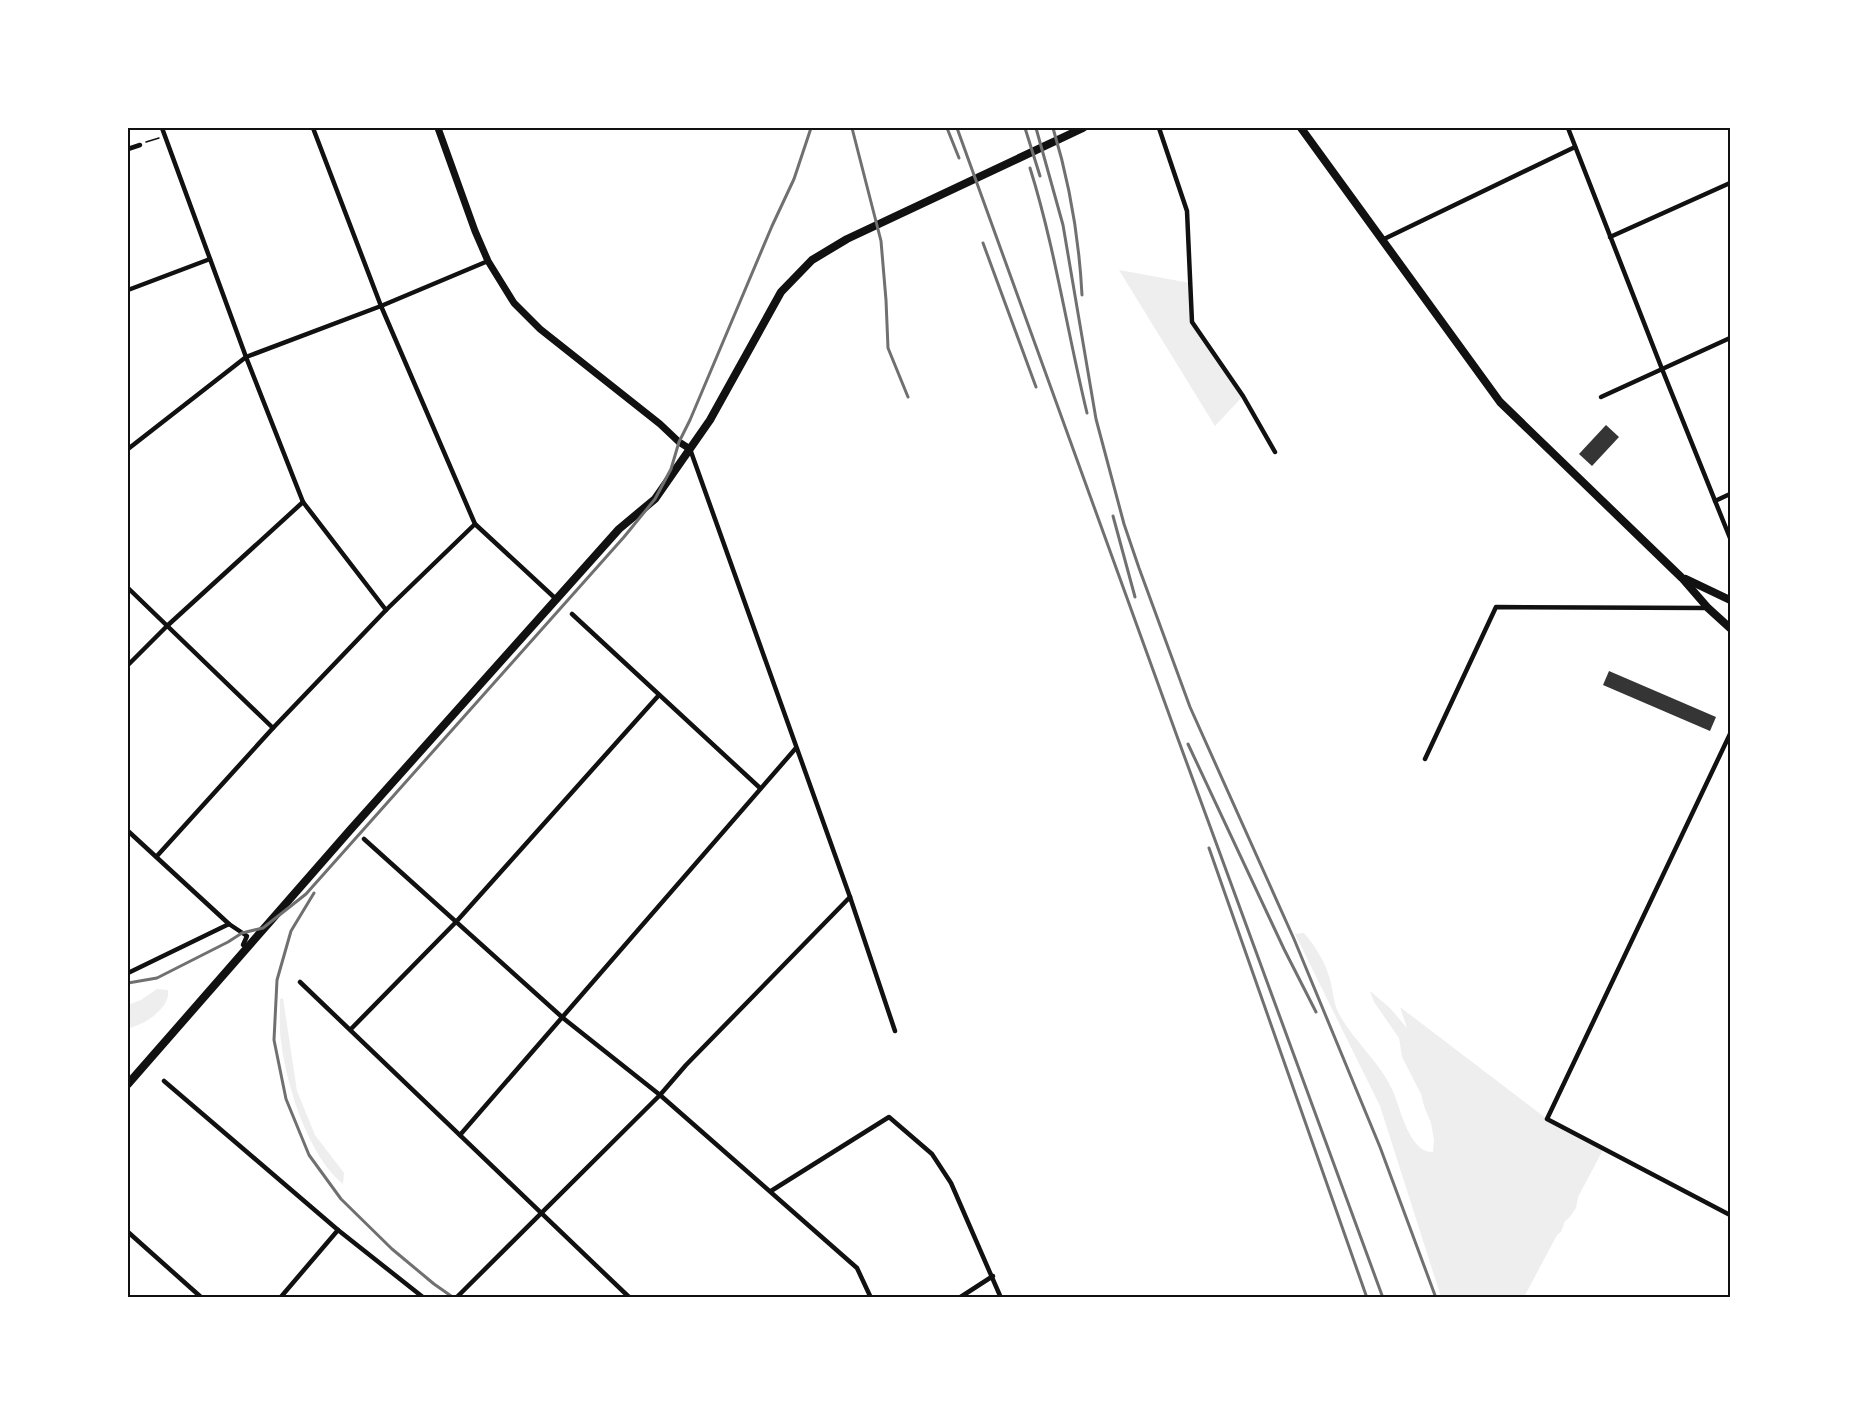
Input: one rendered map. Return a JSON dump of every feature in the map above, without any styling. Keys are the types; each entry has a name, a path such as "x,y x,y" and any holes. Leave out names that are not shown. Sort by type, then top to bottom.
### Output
{"main road":[{"path":"438,128 488,261 514,303 540,329 690,449"},
{"path":"128,1084 263,928 619,529 655,500 710,420 781,292 812,260 847,239 1083,128"},
{"path":"1301,128 1500,402 1731,628"},
{"path":"1682,578 1731,600"}],"street":[{"path":"162,128 246,357 303,502 386,610"},
{"path":"313,128 381,306 475,524 556,599"},
{"path":"1159,128 1187,212 1191,322 1243,396 1275,452"},
{"path":"1568,128 1731,538"},
{"path":"128,149 140,145"},
{"path":"1382,240 1575,147"},
{"path":"1610,237 1731,183"},
{"path":"128,290 210,260"},
{"path":"128,449 246,357 381,306 488,261"},
{"path":"1602,397 1731,338"},
{"path":"690,449 850,897 895,1031"},
{"path":"1715,501 1731,494"},
{"path":"128,665 167,626 303,502"},
{"path":"157,856 273,728 386,610 475,524"},
{"path":"128,588 273,728"},
{"path":"1425,759 1496,608 1708,608"},
{"path":"572,614 760,788"},
{"path":"351,1029 456,922 659,695"},
{"path":"1731,734 1547,1119 1731,1215"},
{"path":"460,1135 796,748"},
{"path":"128,831 229,924 247,936 243,945"},
{"path":"364,839 563,1018 660,1095 857,1268 871,1298"},
{"path":"456,1298 660,1095 686,1065 850,897"},
{"path":"128,973 229,924"},
{"path":"300,982 630,1298"},
{"path":"164,1081 338,1230 424,1298"},
{"path":"771,1191 889,1117 932,1154 945,1173 1001,1298"},
{"path":"280,1298 338,1230"},
{"path":"128,1232 202,1298"},
{"path":"959,1298 993,1276"}],"path":[{"path":"140,145 165,136"}],"shaded area":[{"path":"1119,270 1190,283 1192,322 1243,396 1215,426"},
{"path":"1304,933 1325,964 1338,1012 1391,1087 1406,1126 1417,1145 1433,1152 1434,1140 1431,1123 1421,1094 1402,1057 1399,1038 1374,1002 1370,991 1390,1008 1407,1028 1400,1007 1547,1119 1604,1148 1578,1197 1576,1208 1565,1221 1524,1297 1441,1297 1380,1106 1295,934"},
{"path":"157,989 168,990 168,997 161,1009 148,1020 128,1028 128,1005 141,1000"},
{"path":"283,998 297,1091 315,1135 344,1173 343,1184 330,1172 319,1156 309,1138 294,1098 280,1036 280,999"}],"building":[{"path":"1606,425 1619,437 1592,466 1579,454"},
{"path":"1609,671 1716,717 1710,731 1603,685"}],"railway":[{"path":"128,983 157,978 242,933 263,928 306,894 624,537 655,499 671,469 679,442 794,179 811,128"},
{"path":"852,128 881,241 888,348 908,397"},
{"path":"947,128 959,158"},
{"path":"957,128 1383,1298"},
{"path":"1025,128 1040,176"},
{"path":"1036,128 1063,225 1096,419 1124,524 1139,568 1190,707 1294,939 1380,1147 1436,1298"},
{"path":"1053,128 1073,211 1082,295"},
{"path":"1030,168 1047,228 1087,413"},
{"path":"983,243 1036,387"},
{"path":"1113,516 1135,597"},
{"path":"1188,744 1316,1012"},
{"path":"1209,848 1367,1298"},
{"path":"314,893 291,931 277,980 274,1040 286,1099 309,1155 341,1199 392,1249 454,1298"}]}
